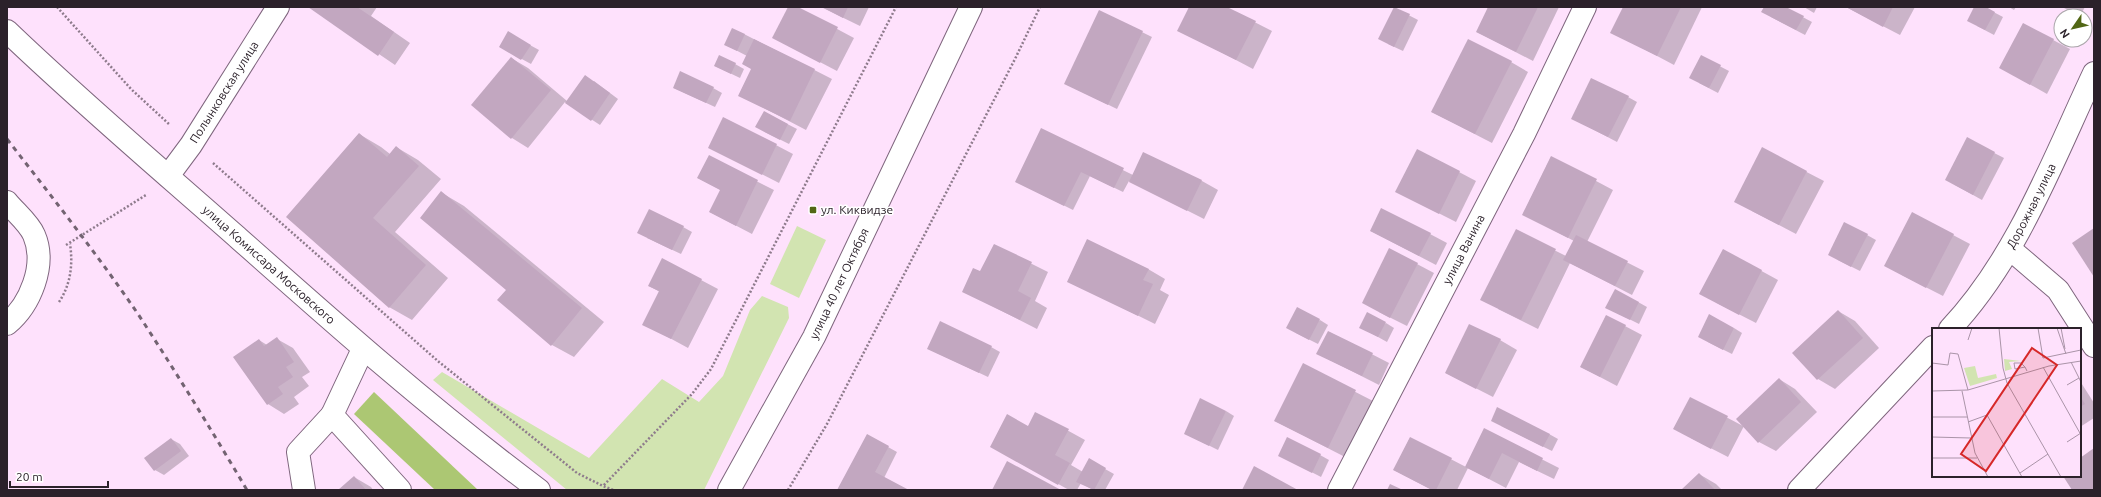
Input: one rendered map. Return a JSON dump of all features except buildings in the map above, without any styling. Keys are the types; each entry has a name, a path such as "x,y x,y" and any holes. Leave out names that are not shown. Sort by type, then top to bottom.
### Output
{"street":[{"name":"Полынковская улица","path":"168,176 191,145 278,7"},
{"name":"улица 40 лет Октября","path":"729,490 814,337 972,7"},
{"name":"улица Ванина","path":"1339,490 1524,134 1585,7"},
{"name":"улица Комиссара Московского","path":"7,31 86,105 364,349 501,462 539,490"},
{"name":"Дорожная улица","path":"1951,328 1968,309 2010,249 2094,73"},
{"path":"7,202 34,234 39,254 35,280 28,298 18,315 7,324"},
{"path":"2010,249 2058,290 2094,346"},
{"path":"1799,490 1932,348"},
{"path":"304,490 298,452 332,415 364,349"},
{"path":"332,415 400,490"}],"path":[{"path":"57,7 131,89 191,145 274,215 439,362 577,473 613,490"},
{"path":"603,486 692,394 711,369 896,7"},
{"path":"788,490 834,410 1015,60 1040,7"},
{"path":"39,254 70,244 142,199 168,176"}],"green space":[{"path":"797,226 826,240 799,298 770,284"},
{"path":"762,296 788,307 789,318 704,490 567,490 433,380 442,372 589,458 662,379 699,402 723,376 750,310"},
{"path":"374,392 478,490 435,490 354,414"}],"railway":[{"path":"7,139 138,314 194,402 247,490"}],"place":[{"name":"ул. Киквидзе","path":"813,210"}]}
